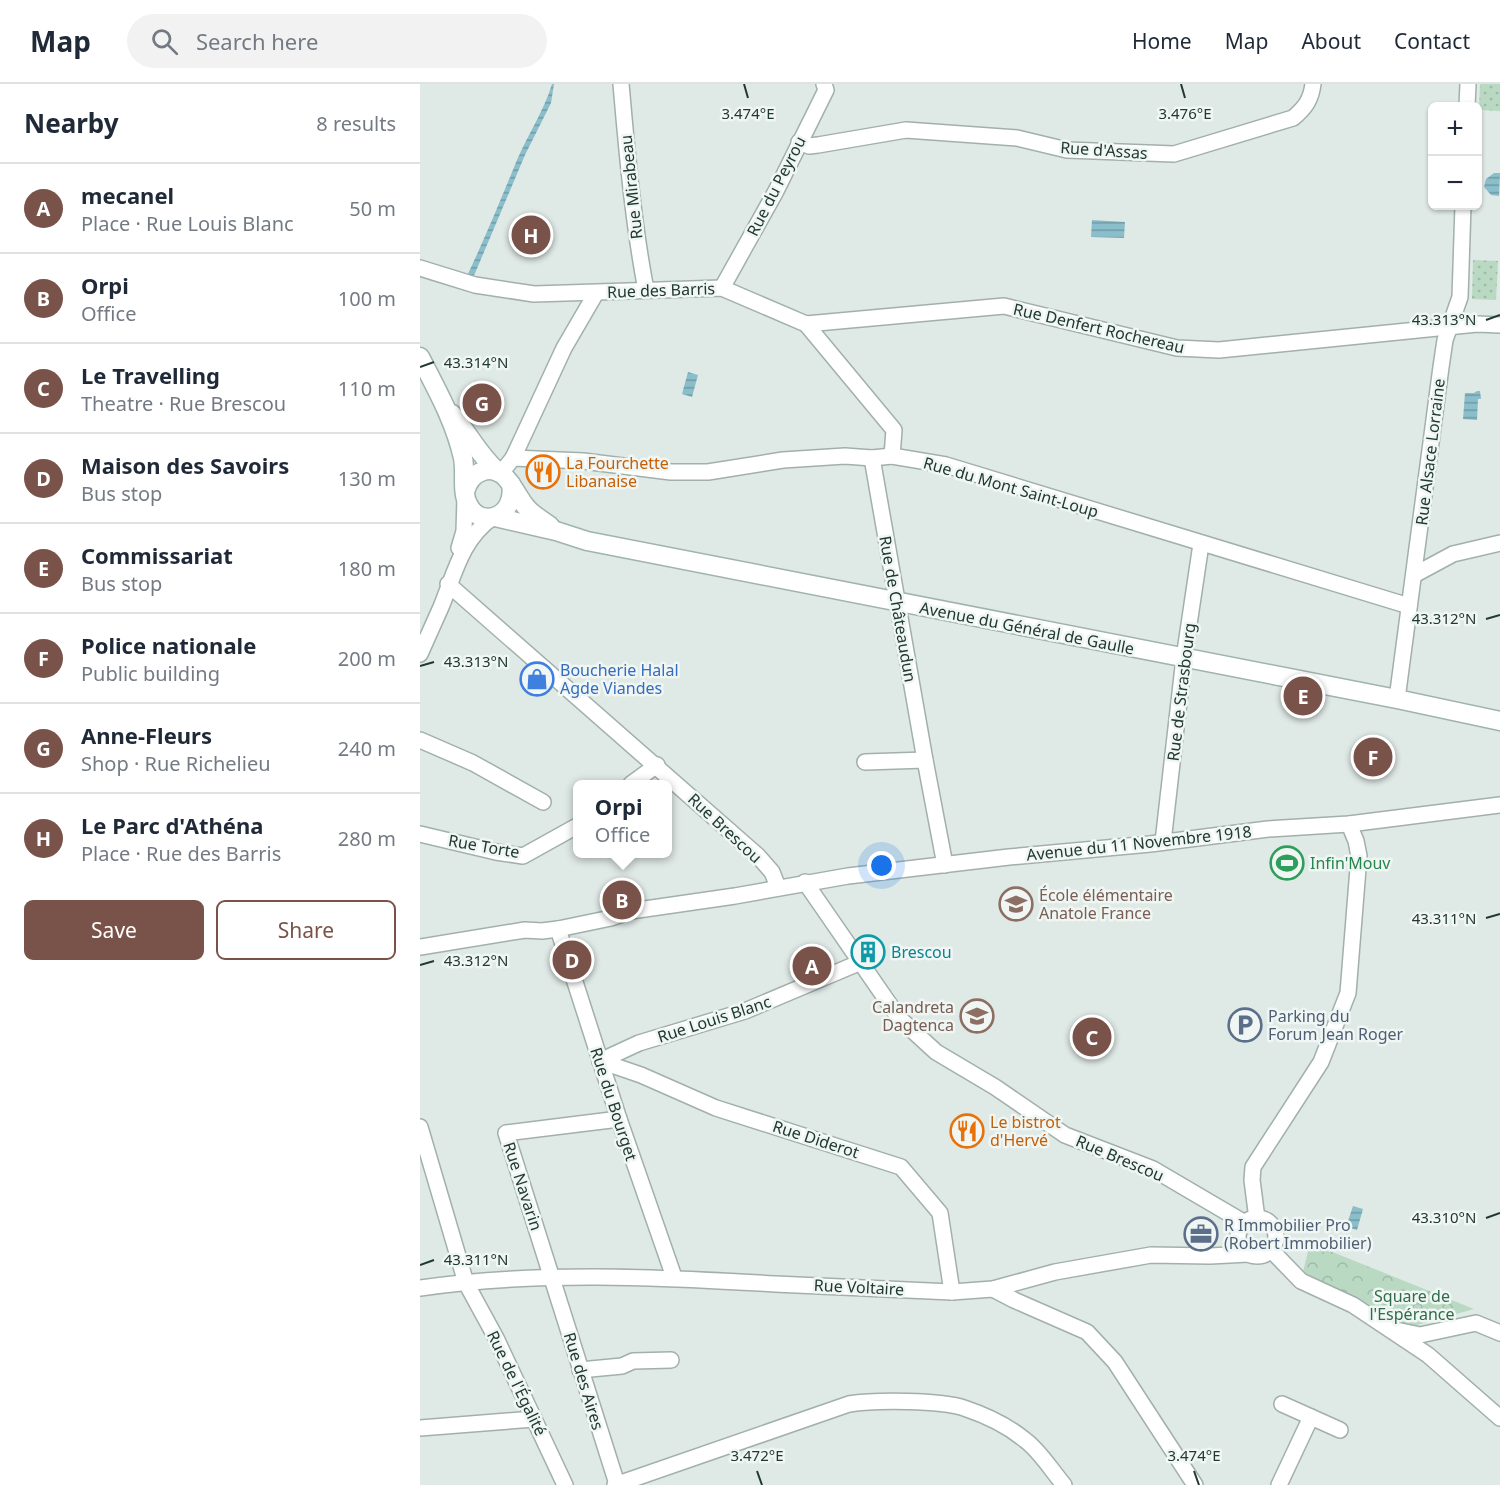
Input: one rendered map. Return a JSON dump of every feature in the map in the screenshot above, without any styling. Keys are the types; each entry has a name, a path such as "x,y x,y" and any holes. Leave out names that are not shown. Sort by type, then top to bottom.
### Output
{"main road":[{"path":"420,357 449,411 463,460 465,495 469,507 484,517 494,517 504,512 513,494 504,476 487,470 476,473 469,481 465,495"},
{"name":"Avenue du Général de Gaulle","path":"449,411 467,431 479,453 504,476 527,508 556,531"},
{"name":"Avenue du Général de Gaulle","path":"494,517 598,543 1500,721"}],"street":[{"name":"Rue Mirabeau","path":"621,84 628,174 646,290"},
{"name":"Rue d'Assas","path":"799,142 809,146 818,145 906,130 1017,138 1066,150 1174,154 1293,118 1306,107 1313,84"},
{"path":"1467,102 1468,84"},
{"name":"Rue du Peyrou","path":"722,288 776,190 826,86"},
{"name":"Rue Alsace Lorraine","path":"1396,699 1445,340 1460,297 1463,210"},
{"name":"Rue des Barris","path":"420,268 475,285 534,294 722,288 806,324 894,430 892,456"},
{"path":"504,476 564,348 596,293"},
{"name":"Rue Denfert Rochereau","path":"806,324 1004,306 1178,348 1198,350 1219,350 1451,326 1500,325"},
{"name":"Rue du Mont Saint-Loup","path":"513,458 583,461 671,472 708,472 783,460 892,456 946,465 1409,606"},
{"name":"Rue de Châteaudun","path":"872,458 945,865"},
{"path":"420,654 442,605 454,568 464,531 465,495"},
{"path":"454,568 473,535 494,517"},
{"name":"Rue de Strasbourg","path":"1163,842 1184,658 1201,543"},
{"path":"1414,575 1453,554 1500,543"},
{"name":"Rue Brescou","path":"448,584 758,855 772,872 778,887"},
{"path":"420,740 473,763 543,802"},
{"path":"866,762 925,760"},
{"path":"636,780 657,765"},
{"name":"Avenue du 11 Novembre 1918","path":"420,947 525,930 558,929 611,918 631,911 735,896 805,882 1268,829 1349,824 1500,805"},
{"path":"1251,1221 1253,1167 1321,1062 1348,993 1359,856 1349,824"},
{"name":"Rue Torte","path":"420,834 496,852 523,855 573,828"},
{"name":"Rue Brescou","path":"805,882 898,1018 936,1052 995,1087 1065,1135 1153,1169 1251,1221"},
{"name":"Rue du Bourget","path":"558,929 618,1119 674,1277"},
{"name":"Rue Louis Blanc","path":"600,1061 639,1043 746,1011 861,962"},
{"name":"Rue Diderot","path":"600,1061 641,1075 716,1107 901,1167 940,1213 952,1292"},
{"name":"Rue Navarin","path":"552,1278 506,1133 618,1119"},
{"name":"Rue de l'Égalité","path":"420,1127 466,1283 496,1338 565,1485"},
{"path":"1251,1221 1268,1222 1274,1230 1276,1240 1271,1250 1260,1256 1248,1254 1240,1245 1241,1228 1251,1221"},
{"path":"1271,1250 1301,1281 1353,1305 1428,1355 1500,1418"},
{"name":"Rue Voltaire","path":"420,1288 552,1278 674,1277 952,1292 993,1289 1055,1272 1151,1255 1248,1254"},
{"name":"Rue des Aires","path":"552,1278 616,1485"},
{"path":"993,1289 1087,1332 1115,1362 1195,1485"},
{"path":"1390,1329 1420,1335 1476,1323 1500,1333"},
{"path":"580,1370 622,1366 633,1361 671,1360"},
{"path":"616,1485 849,1404 864,1401 962,1407 998,1423 1027,1441 1065,1485"},
{"path":"1282,1404 1340,1430"},
{"path":"1279,1485 1311,1417"},
{"path":"420,1428 534,1419"}],"green space":[{"path":"1480,84 1500,84 1500,111 1482,110 1482,102 1479,102"},
{"path":"1473,260 1498,261 1496,300 1472,299"},
{"name":"Square de l'Espérance","path":"1310,1243 1474,1309 1410,1327 1303,1272"}],"water":[{"path":"552,84 554,84 551,103 525,155 473,278 467,276 521,150 545,104"},
{"path":"1494,173 1500,173 1499,196 1491,195 1484,187 1486,179"},
{"path":"1092,220 1125,222 1124,238 1091,237"},
{"path":"688,372 698,375 692,397 682,394"},
{"path":"1480,391 1481,399 1478,399 1477,420 1463,419 1465,393"},
{"path":"1353,1206 1363,1209 1357,1230 1346,1227"}],"place":[{"name":"Le Parc d'Athéna","path":"531,235"},
{"name":"Anne-Fleurs","path":"482,403"},
{"name":"La Fourchette Libanaise","path":"543,472"},
{"name":"Boucherie Halal Agde Viandes","path":"537,679"},
{"name":"Commissariat","path":"1303,696"},
{"name":"Police nationale","path":"1373,757"},
{"name":"Infin'Mouv","path":"1287,863"},
{"name":"Orpi","path":"622,900"},
{"name":"École élémentaire Anatole France","path":"1016,904"},
{"name":"Brescou","path":"868,952"},
{"name":"Maison des Savoirs","path":"572,960"},
{"name":"mecanel","path":"812,966"},
{"name":"Calandreta Dagtenca","path":"977,1016"},
{"name":"Parking du Forum Jean Roger","path":"1245,1025"},
{"name":"Le Travelling","path":"1092,1037"},
{"name":"Le bistrot d'Hervé","path":"967,1131"},
{"name":"R Immobilier Pro (Robert Immobilier)","path":"1201,1234"}]}
